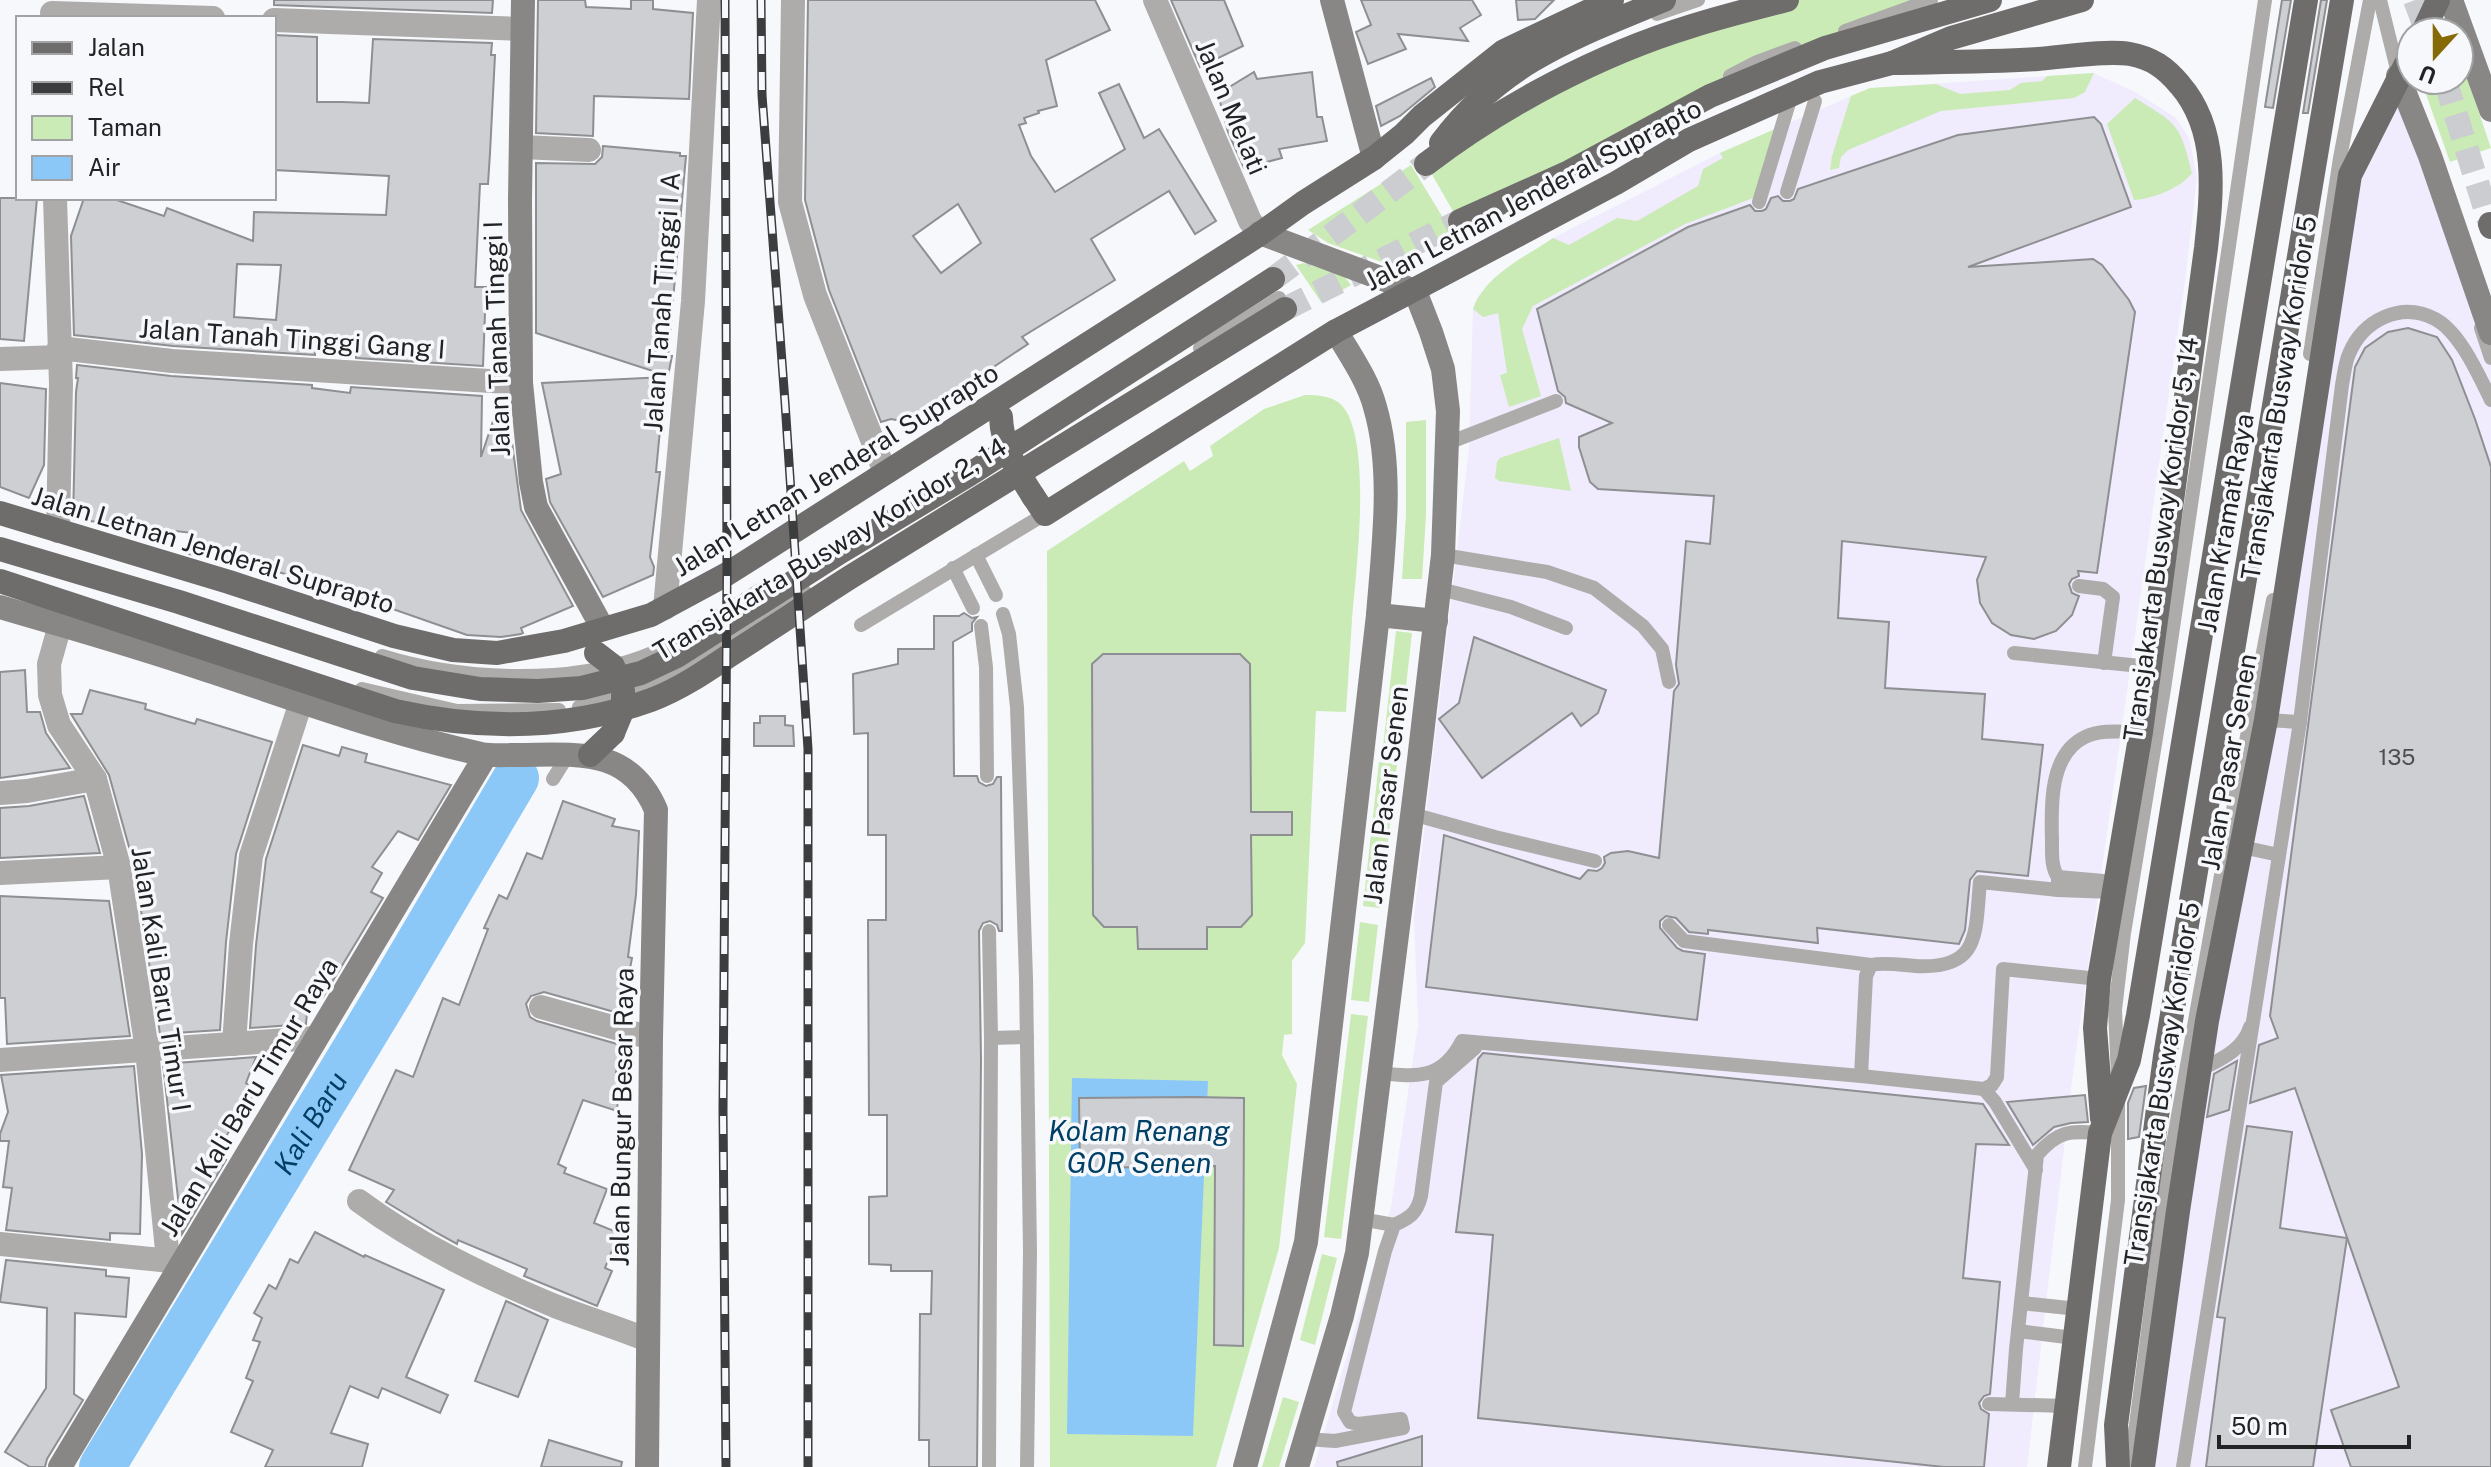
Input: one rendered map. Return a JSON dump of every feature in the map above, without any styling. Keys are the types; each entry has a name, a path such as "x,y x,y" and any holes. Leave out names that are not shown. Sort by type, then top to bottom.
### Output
{"main road":[{"name":"Jalan Letnan Jenderal Suprapto","path":"0,513 394,636 453,650 497,653 564,641 651,615 727,574 885,472 1001,408 1374,158 1504,51 1584,6 1612,0"},
{"path":"1664,0 1566,40 1509,73 1457,122 1424,162 1536,94 1608,57 1691,26 1787,0"},
{"name":"Jalan Letnan Jenderal Suprapto","path":"1457,217 1567,173 1710,96 1825,48 1990,0"},
{"name":"Jalan Letnan Jenderal Suprapto","path":"1039,505 1336,331 1616,183 1689,140 1804,97 1820,82 1892,63 1951,38 2082,0"},
{"name":"Jalan Kramat Raya","path":"2118,1086 2129,1060 2138,1015 2306,0"},
{"name":"Jalan Kramat Raya","path":"2118,1467 2116,1425 2165,1056 2342,0"},
{"path":"1892,63 2127,54 2152,60 2169,72 2199,111 2210,153 2211,204 2150,667 2099,979 2095,1028 2101,1129 2059,1467"},
{"name":"Jalan Pasar Senen","path":"2143,1467 2207,1021 2266,720 2350,175 2395,82"},
{"path":"0,549 179,602 413,678 480,689 538,691 582,688 641,673 677,656 842,551 1277,290"},
{"path":"0,581 395,711 434,720 485,725 554,723 589,718 652,700 685,684 850,578 985,497 1277,290"},
{"path":"1001,408 1001,432 1008,455 1039,505"},
{"path":"564,641 596,653 613,666 623,691 623,709 613,733 579,755"},
{"path":"2101,1129 2118,1086"}],"street":[{"name":"Jalan Tanah Tinggi I","path":"523,0 521,383 531,482 536,507 603,629"},
{"name":"Jalan Tanah Tinggi I A","path":"665,608 693,301 709,0"},
{"path":"793,0 790,202 815,295 885,472"},
{"name":"Jalan Melati","path":"1155,0 1250,221 1260,233"},
{"path":"1332,0 1374,158"},
{"path":"2451,0 2491,110"},
{"path":"51,10 172,16"},
{"path":"276,20 522,29"},
{"path":"2406,96 2491,333"},
{"path":"521,147 589,150"},
{"path":"55,200 60,353 58,531"},
{"path":"1260,233 1415,291"},
{"name":"Jalan Pasar Senen","path":"1297,1467 1342,1316 1357,1253 1440,589 1448,411 1443,369 1415,291"},
{"name":"Jalan Pasar Senen","path":"1245,1467 1306,1242 1378,615 1386,515 1382,443 1375,406 1336,331"},
{"name":"Jalan Tanah Tinggi Gang I","path":"0,359 60,353 521,383"},
{"path":"0,607 199,667 408,737 486,755 579,755"},
{"path":"1378,615 1436,621"},
{"name":"Jalan Kali Baru Timur I","path":"60,625 49,664 50,695 59,725 95,779 119,867 175,1261"},
{"path":"234,1044 251,856 301,702"},
{"name":"Jalan Kali Baru Timur Raya","path":"60,1467 175,1261 316,1038 486,755"},
{"name":"Jalan Bungur Besar Raya","path":"579,755 611,761 633,774 649,794 656,810 647,1467"},
{"path":"0,793 95,779"},
{"path":"0,873 119,867"},
{"path":"541,1007 651,1038"},
{"path":"0,1060 316,1038"},
{"path":"359,1201 459,1262 558,1307 648,1340"},
{"path":"0,1244 175,1261"}],"lane":[{"path":"1457,122 1515,79 1569,48 1698,0"},
{"path":"1457,217 1757,62 1931,0"},
{"name":"Transjakarta Busway Koridor 5, 14","path":"2118,1086 2115,1010 2124,933 2167,674 2265,0"},
{"name":"Transjakarta Busway Koridor 5","path":"2128,1467 2172,1150 2276,586 2340,158 2370,0"},
{"path":"2380,0 2395,63"},
{"path":"2402,96 2491,358"},
{"path":"1787,192 1804,97"},
{"path":"1759,202 1804,97"},
{"name":"Transjakarta Busway Koridor 2, 14","path":"0,537 397,660 457,673 579,673 641,657 668,645 968,466 1277,290"},
{"name":"Transjakarta Busway Koridor 2, 14","path":"0,572 366,690 457,711 559,710 585,706 649,686 681,671 846,566 980,488 1277,290"},
{"path":"2183,1467 2300,722 2342,385 2349,355 2363,332 2386,315 2406,311 2436,319 2459,342 2491,400"},
{"path":"1448,443 1556,401"},
{"path":"861,625 976,555 1039,505"},
{"path":"976,555 996,595"},
{"path":"1443,555 1547,572 1594,588 1643,626 1662,649 1669,682"},
{"path":"953,568 973,608"},
{"path":"2079,586 2103,589 2113,597 2104,663"},
{"path":"1440,589 1511,607 1566,628"},
{"path":"1003,614 1009,634 1017,707 1027,1037 1030,1252 1027,1467"},
{"path":"981,626 986,667 987,776"},
{"path":"2014,653 2150,667"},
{"path":"2266,720 2300,722"},
{"path":"2058,883 2053,860 2053,786 2065,754 2084,737 2110,732 2141,732"},
{"path":"553,779 579,755"},
{"path":"1412,814 1595,861"},
{"path":"2242,847 2279,855"},
{"path":"1669,925 1684,941 1871,965 1946,965 1964,955 1974,935 1980,882 2114,887"},
{"path":"989,931 989,1467"},
{"path":"1861,1076 1866,976 1871,965"},
{"path":"1379,1073 1417,1077 1428,1073 1455,1055 1462,1041 1984,1089 1992,1085 1997,1077 2003,969 2099,979"},
{"path":"2200,1070 2230,1054 2246,1039 2256,1011"},
{"path":"991,1038 1027,1037"},
{"path":"1361,1219 1394,1225 1410,1218 1418,1209 1436,1082 1475,1048"},
{"name":"Transjakarta Busway Koridor 5","path":"2085,1467 2118,1200 2118,1086"},
{"path":"1984,1089 2036,1170"},
{"path":"2012,1404 2037,1155 2047,1143 2070,1131 2101,1129"},
{"path":"1306,1439 1335,1441 1403,1428 1401,1419 1358,1424 1350,1422 1344,1412 1394,1225"},
{"path":"2021,1303 2078,1309"},
{"path":"2018,1331 2074,1338"},
{"path":"1989,1404 2066,1406"}],"shaded area":[{"path":"2094,73 2137,93 2176,118 2189,138 2197,177 2072,1080 2027,1467 1314,1467 1391,1207 1418,1025 1414,916 1469,449 1473,309 1477,298 1494,278 1553,238 1720,153 1870,88"},
{"path":"2395,82 2395,96 2405,96 2491,353 2491,1467 2143,1467 2350,175"}],"green space":[{"path":"1791,0 1930,0 1454,213 1426,164 1536,94"},
{"path":"2094,73 2085,92 2074,98 1941,111 1848,150 1841,157 1839,168 1830,170 1851,96 1870,88 1936,84 1960,94 2010,90 2021,83 2042,81 2047,76"},
{"path":"2427,96 2473,96 2491,148 2450,162"},
{"path":"2135,98 2175,126 2192,173 2166,192 2134,200 2107,124"},
{"path":"1775,129 1756,197 1685,224 1533,306 1522,329 1541,396 1509,407 1500,375 1507,373 1498,313 1483,317 1473,309 1487,286 1507,268 1553,238 1569,245 1617,218 1637,221 1698,186 1703,169 1723,158 1720,153"},
{"path":"1411,165 1454,236 1390,265 1328,243 1308,230"},
{"path":"1304,263 1344,276 1351,285 1321,302 1296,265"},
{"path":"1305,395 1321,396 1341,404 1353,426 1358,450 1360,510 1346,712 1316,711 1305,943 1292,961 1292,1034 1284,1035 1282,1055 1297,1084 1279,1248 1216,1467 1050,1467 1047,551 1184,461 1190,471 1213,456 1210,446 1264,409"},
{"path":"1426,420 1422,579 1402,579 1406,422"},
{"path":"1559,438 1571,491 1495,478 1500,458"},
{"path":"1396,631 1412,633 1399,749 1383,747"},
{"path":"1379,762 1397,764 1380,908 1363,906"},
{"path":"1360,922 1378,925 1369,1002 1351,1000"},
{"path":"1351,1014 1368,1016 1341,1239 1324,1237"},
{"path":"1322,1254 1337,1258 1315,1345 1300,1340"},
{"path":"1283,1397 1299,1402 1279,1467 1262,1467"}],"water":[{"name":"Kolam Renang GOR Senen","path":"1072,1078 1208,1081 1193,1436 1067,1434"}],"building":[{"path":"274,0 493,0 492,13 274,5"},
{"path":"538,0 585,0 586,7 631,9 631,0 653,0 653,9 693,13 689,99 594,96 593,136 536,133"},
{"path":"808,0 1095,0 1110,30 1046,60 1057,106 1024,118 1026,123 1019,125 1031,156 1055,192 1125,149 1099,93 1119,84 1144,138 1159,129 1216,221 1195,234 1169,191 1091,239 1115,280 1022,337 1028,344 985,370 938,405 936,402 912,423 891,419 881,422 829,290 805,200","holes":["958,204 981,243 941,273 913,236"]},
{"path":"1171,0 1224,0 1243,46 1200,67"},
{"path":"1361,0 1472,0 1481,15 1460,28 1468,41 1398,34 1406,49 1368,64 1356,32 1371,25"},
{"path":"1516,0 1554,0 1535,19 1518,20"},
{"path":"2282,0 2291,0 2273,108 2265,107"},
{"path":"2321,0 2327,0 2308,113 2303,113"},
{"path":"276,35 317,37 317,102 369,103 373,39 492,43 491,55 495,55 488,184 480,184 475,287 486,287 483,366 356,358 356,354 315,351 315,355 173,346 74,335 71,236 83,200 117,200 164,216 167,208 253,241 254,212 386,215 389,176 276,170","holes":["237,264 281,265 276,320 234,317"]},
{"path":"1254,72 1257,79 1312,72 1317,117 1322,117 1327,141 1279,149 1282,158 1244,168 1228,132 1218,94"},
{"path":"1431,78 1435,87 1400,116 1381,126 1376,106"},
{"path":"2094,117 2101,124 2131,207 1968,267 2093,259 2102,265 2135,312 2097,573 2078,571 2079,576 2069,584 2072,593 2079,596 2072,615 2056,631 2034,639 2011,635 1992,623 1980,603 1977,580 1986,557 1842,541 1838,618 1889,622 1885,688 1985,694 1982,739 2043,745 2028,876 1977,871 1970,880 1965,930 1959,944 1817,928 1818,943 1708,930 1708,934 1689,932 1676,918 1666,916 1660,921 1660,928 1677,948 1705,954 1697,1020 1426,987 1444,835 1580,879 1588,870 1602,868 1604,857 1611,853 1628,851 1659,858 1674,691 1679,684 1676,665 1686,541 1710,544 1714,496 1598,489 1590,482 1579,437 1612,423 1566,403 1565,397 1558,391 1537,309 1688,227 1750,205 1755,211 1762,211 1771,198 1778,196 1783,201 1790,201 1798,189 1958,135"},
{"path":"603,146 686,156 668,376 536,333 536,163 595,164 602,157"},
{"path":"0,198 37,200 24,341 0,339"},
{"path":"2408,328 2437,337 2452,360 2491,467 2491,1467 2351,1467 2331,1410 2399,1387 2295,1088 2250,1103 2259,1045 2278,1038 2270,1016 2355,367 2365,348 2388,332"},
{"path":"77,365 171,376 312,385 312,388 350,393 351,387 482,396 481,457 501,397 506,397 521,510 573,606 521,628 521,634 501,637 467,635 330,587 254,565 189,554 193,533 73,519"},
{"path":"665,377 656,472 660,472 650,557 653,575 603,597 550,502 546,479 561,474 542,383"},
{"path":"0,383 46,389 44,465 29,498 0,487"},
{"path":"964,613 972,618 977,617 972,623 972,631 953,642 954,776 977,776 979,782 986,786 1001,777 1002,931 990,921 983,923 979,931 981,1060 977,1467 929,1467 929,1440 919,1440 920,1314 931,1314 932,1271 891,1271 891,1265 869,1264 869,1197 887,1196 887,1115 869,1115 868,920 886,920 886,835 868,835 868,733 854,734 853,674 898,664 898,649 934,649 934,616 959,616"},
{"path":"1474,637 1606,690 1598,713 1581,726 1572,713 1482,778 1439,719 1459,703"},
{"path":"1103,654 1240,654 1250,664 1251,812 1292,812 1292,835 1251,835 1252,915 1241,927 1207,927 1207,949 1138,949 1137,927 1104,927 1093,915 1092,664"},
{"path":"25,670 27,712 40,712 46,733 70,768 0,778 0,672"},
{"path":"90,690 146,704 145,709 195,724 197,719 272,742 236,854 220,1030 160,1034 134,865 109,775 71,714 82,714"},
{"path":"760,716 785,716 785,725 793,726 794,746 754,746 754,723 760,723"},
{"path":"303,745 339,756 342,747 367,754 365,762 451,785 418,840 398,831 372,867 382,873 371,892 383,898 323,997 309,990 306,1024 250,1028 266,859"},
{"path":"84,796 100,853 0,858 0,808"},
{"path":"563,801 615,819 612,826 639,831 636,895 628,957 632,958 625,1015 544,992 531,996 526,1004 530,1017 537,1021 624,1046 616,1072 620,1073 617,1111 583,1100 558,1164 566,1168 564,1173 607,1189 594,1223 619,1233 605,1268 612,1271 597,1306 524,1276 527,1269 458,1240 457,1244 386,1202 394,1190 349,1170 396,1070 413,1077 443,998 459,1005 488,929 484,928 499,895 507,899 527,853 542,859"},
{"path":"0,896 109,901 130,1036 7,1044 5,998 0,998"},
{"path":"1483,1053 1983,1104 2009,1145 1976,1144 1963,1278 2000,1282 1990,1394 1979,1403 1981,1409 1989,1414 1984,1467 1944,1467 1478,1418 1493,1235 1456,1232 1478,1059"},
{"path":"256,1057 246,1083 257,1090 214,1154 226,1160 182,1234 163,1064"},
{"path":"2237,1061 2229,1110 2207,1117 2214,1074"},
{"path":"134,1066 142,1154 140,1234 110,1233 110,1240 6,1230 12,1188 3,1187 9,1141 0,1141 8,1112 1,1075"},
{"path":"2146,1086 2139,1137 2128,1139 2128,1103 2134,1088"},
{"path":"2085,1095 2088,1122 2054,1127 2033,1145 2007,1102"},
{"path":"1079,1098 1244,1098 1243,1346 1214,1345 1215,1166 1080,1168"},
{"path":"2247,1126 2292,1132 2280,1228 2347,1238 2313,1467 2206,1467 2225,1318 2217,1317"},
{"path":"315,1232 364,1257 444,1290 406,1377 448,1395 440,1413 382,1388 378,1398 350,1386 331,1433 368,1444 362,1467 265,1467 273,1450 231,1432 253,1381 246,1378 260,1342 253,1340 262,1318 254,1313 269,1285 276,1289 290,1259 298,1263"},
{"path":"6,1260 106,1270 106,1276 129,1278 126,1317 75,1313 74,1394 83,1400 45,1467 30,1467 5,1452 46,1388 47,1308 0,1302"},
{"path":"506,1301 548,1320 518,1397 475,1381"},
{"path":"1422,1436 1422,1467 1338,1467 1337,1462"},
{"path":"549,1440 622,1462 621,1467 541,1467"}],"waterway":[{"name":"Kali Baru","path":"102,1467 516,778"}],"tunnel":[{"path":"2415,0 2421,16"},
{"path":"2450,96 2490,224"},
{"path":"1273,279 1426,164"},
{"path":"1285,309 1460,221"}],"railway":[{"path":"725,0 727,574 723,1110 726,1467"},
{"path":"761,0 762,95 808,749 808,1467"}]}
